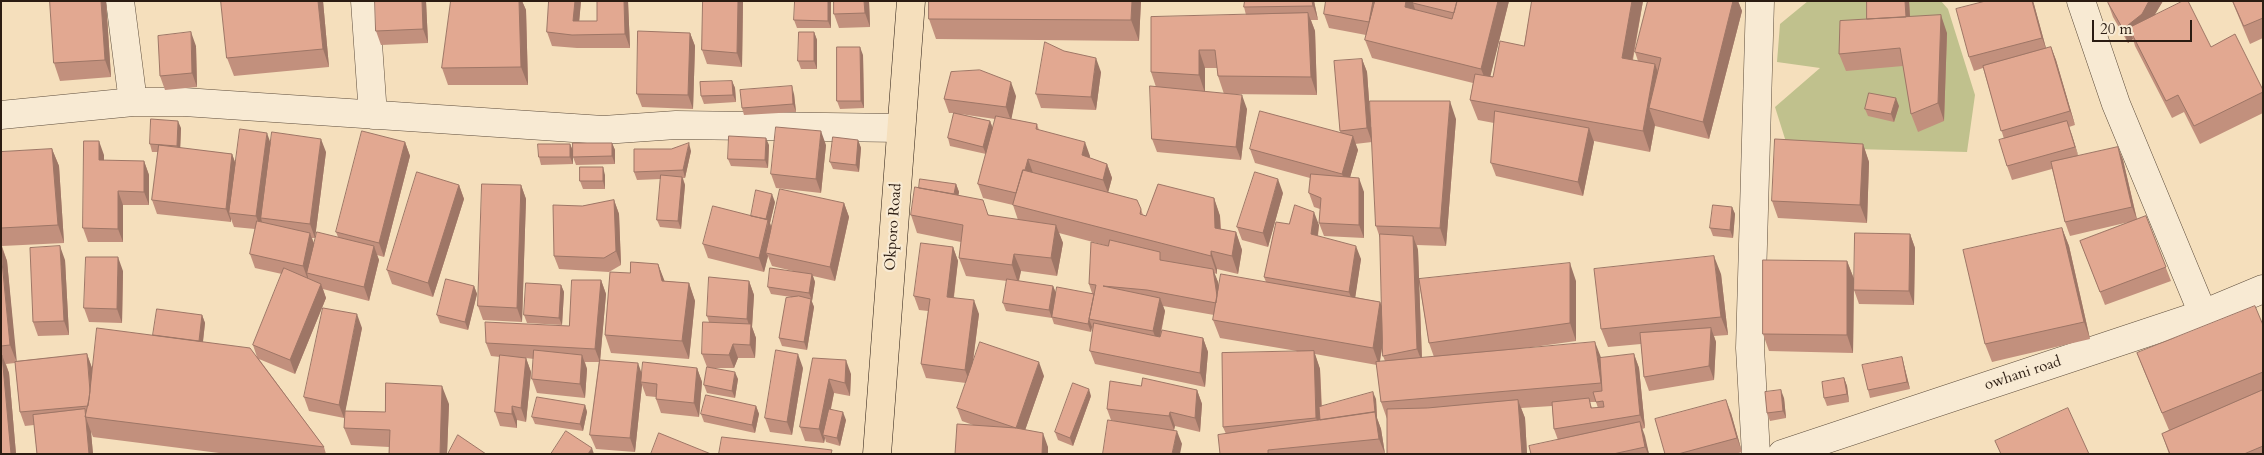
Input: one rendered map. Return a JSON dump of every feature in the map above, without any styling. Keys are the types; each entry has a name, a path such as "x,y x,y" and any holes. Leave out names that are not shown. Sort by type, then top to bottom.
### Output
{"main road":[{"name":"Okporo Road","path":"877,454 911,1"}],"street":[{"path":"120,1 133,102"},
{"path":"365,1 373,115"},
{"path":"1756,454 1750,348 1760,1"},
{"path":"2081,1 2116,104 2203,314"},
{"path":"1,115 133,102 184,102 603,130 676,125 901,128"},
{"name":"owhani road","path":"1782,454 2203,314 2262,290"}],"green space":[{"path":"1808,1 1941,1 1948,9 1975,95 1967,152 1855,149 1786,142 1775,107 1820,68 1777,62 1780,24"}],"building":[{"path":"50,1 101,1 105,60 54,63"},
{"path":"221,1 318,1 323,49 227,58"},
{"path":"375,1 422,1 423,29 376,31"},
{"path":"451,1 519,1 521,67 442,68"},
{"path":"549,1 575,1 573,21 597,21 597,1 624,1 625,34 572,35 547,32"},
{"path":"703,1 738,1 737,53 702,50"},
{"path":"795,1 828,1 828,21 794,20"},
{"path":"834,1 864,1 865,13 834,14"},
{"path":"929,1 1132,1 1131,20 929,19"},
{"path":"1245,1 1312,1 1313,6 1244,7"},
{"path":"1326,1 1373,1 1369,22 1324,14"},
{"path":"1375,1 1406,1 1405,7 1452,19 1457,1 1498,1 1481,69 1365,40"},
{"path":"1413,1 1457,1 1454,13 1413,3"},
{"path":"1532,1 1632,1 1622,58 1655,64 1643,131 1470,100 1475,74 1493,77 1500,41 1524,46"},
{"path":"1648,1 1733,1 1703,122 1649,108 1661,58 1635,52"},
{"path":"1867,1 1905,1 1906,17 1867,19"},
{"path":"1986,1 2032,1 2042,38 1969,57 1956,9"},
{"path":"2109,1 2149,1 2142,14 2123,29 2108,3"},
{"path":"2183,1 2188,1 2211,47 2235,34 2263,90 2263,92 2194,126 2178,95 2166,101 2129,28"},
{"path":"2233,1 2263,1 2263,18 2244,26"},
{"path":"1308,13 1311,77 1218,76 1215,50 1199,50 1199,75 1151,72 1151,17"},
{"path":"1941,15 1938,103 1911,114 1900,48 1839,54 1840,21"},
{"path":"638,31 690,33 688,95 637,94"},
{"path":"191,32 192,73 160,76 158,36"},
{"path":"799,32 814,32 814,61 798,61"},
{"path":"1045,42 1064,51 1096,58 1091,97 1036,94"},
{"path":"837,47 860,47 861,101 837,101"},
{"path":"2051,47 2070,111 2001,131 1983,66"},
{"path":"1362,59 1367,128 1340,131 1334,61"},
{"path":"980,70 1011,82 1006,107 944,99 951,72"},
{"path":"732,81 733,95 701,96 700,82"},
{"path":"792,86 793,104 742,108 740,90"},
{"path":"1150,86 1242,95 1236,147 1152,139"},
{"path":"1869,93 1896,98 1891,114 1865,109"},
{"path":"1370,101 1450,101 1440,228 1376,226"},
{"path":"1260,111 1353,136 1342,174 1250,149"},
{"path":"1495,111 1589,128 1578,182 1491,163"},
{"path":"954,113 990,121 983,147 948,138"},
{"path":"996,116 1037,124 1036,129 1085,142 1082,155 1107,164 1103,180 1028,159 1016,193 978,184"},
{"path":"151,119 178,121 177,146 150,144"},
{"path":"2067,121 2075,147 2007,166 1999,140"},
{"path":"776,127 821,131 816,179 771,174"},
{"path":"240,129 267,133 256,216 229,213"},
{"path":"362,131 405,142 379,243 336,232"},
{"path":"272,132 321,139 310,224 261,218"},
{"path":"729,136 766,138 765,160 728,159"},
{"path":"833,137 858,140 856,165 830,162"},
{"path":"1775,139 1863,144 1860,205 1772,201"},
{"path":"84,141 99,141 99,160 144,161 144,192 118,191 118,229 83,228"},
{"path":"573,143 612,143 612,156 573,157"},
{"path":"689,143 683,170 634,172 634,149 671,149"},
{"path":"538,144 570,144 570,157 539,157"},
{"path":"159,145 232,154 226,209 152,200"},
{"path":"2118,147 2132,207 2065,222 2051,162"},
{"path":"52,149 58,225 1,228 1,152"},
{"path":"580,167 603,167 603,181 580,181"},
{"path":"1023,170 1137,200 1141,209 1140,214 1146,216 1158,184 1214,198 1215,228 1236,232 1232,256 1211,251 1211,256 1013,205"},
{"path":"417,172 459,185 428,283 387,270"},
{"path":"1255,172 1278,179 1263,233 1237,227"},
{"path":"1311,174 1359,178 1359,225 1319,223 1321,198 1309,193"},
{"path":"661,175 682,177 678,221 657,220"},
{"path":"920,179 956,184 954,194 919,188"},
{"path":"482,184 521,185 517,308 478,306"},
{"path":"915,187 983,200 988,215 1056,225 1051,258 1014,254 1012,265 959,258 963,225 911,215"},
{"path":"780,189 844,203 830,267 766,253"},
{"path":"756,190 772,194 766,219 751,216"},
{"path":"614,200 616,251 604,258 554,256 553,205 582,206"},
{"path":"1295,205 1314,212 1311,234 1356,246 1349,292 1264,277 1276,222 1289,224"},
{"path":"1713,205 1732,207 1730,230 1710,228"},
{"path":"713,206 768,220 759,258 703,244"},
{"path":"2146,216 2166,267 2100,292 2080,241"},
{"path":"257,221 310,233 303,266 250,254"},
{"path":"2062,228 2084,322 1985,344 1963,250"},
{"path":"317,232 374,246 364,287 307,273"},
{"path":"1855,233 1910,234 1909,291 1854,290"},
{"path":"1380,234 1413,236 1417,349 1383,356"},
{"path":"1110,240 1160,252 1160,260 1213,269 1217,296 1216,303 1147,290 1103,286 1160,298 1153,331 1089,319 1096,285 1089,284 1091,242 1108,246"},
{"path":"921,243 953,247 947,297 974,300 965,370 921,364 930,299 914,296"},
{"path":"60,246 64,321 33,322 30,248"},
{"path":"1,251 10,345 1,346"},
{"path":"1714,256 1721,317 1601,329 1594,269"},
{"path":"86,257 118,257 117,309 84,308"},
{"path":"1763,260 1847,261 1847,335 1763,334"},
{"path":"631,262 658,264 662,281 689,283 682,341 605,335 610,272 630,273"},
{"path":"1570,263 1570,323 1429,343 1419,279"},
{"path":"284,268 321,284 290,360 253,345"},
{"path":"770,268 812,274 809,293 768,287"},
{"path":"1221,274 1380,302 1373,348 1213,320"},
{"path":"709,277 749,281 747,319 707,316"},
{"path":"446,279 474,286 465,322 437,315"},
{"path":"1007,279 1053,286 1049,310 1003,303"},
{"path":"572,280 601,280 595,349 486,343 485,322 569,326"},
{"path":"526,283 561,285 559,318 524,315"},
{"path":"1057,287 1094,294 1088,324 1052,317"},
{"path":"799,296 811,299 804,342 779,338 786,298"},
{"path":"2255,306 2263,325 2263,372 2162,413 2137,353"},
{"path":"323,308 357,314 339,405 304,397"},
{"path":"157,309 202,315 199,341 153,335"},
{"path":"703,322 751,324 750,345 733,344 729,355 702,354"},
{"path":"1094,323 1160,337 1162,330 1203,338 1200,373 1090,351"},
{"path":"97,328 250,348 324,447 85,417 89,399"},
{"path":"1711,328 1709,366 1644,377 1640,333"},
{"path":"980,342 1039,362 1016,428 957,408"},
{"path":"1595,342 1601,383 1381,402 1376,362"},
{"path":"534,350 582,355 580,384 532,379"},
{"path":"776,350 798,354 787,422 765,418"},
{"path":"1314,351 1316,418 1223,427 1222,353"},
{"path":"87,354 90,391 88,406 20,412 15,362"},
{"path":"1634,354 1640,415 1554,429 1552,402 1589,398 1591,408 1604,407 1603,401 1596,402 1593,392 1602,391 1600,358"},
{"path":"2,355 11,454 1,454"},
{"path":"500,355 526,358 521,408 512,406 512,414 495,412"},
{"path":"1902,357 1907,382 1868,390 1862,365"},
{"path":"813,358 846,360 845,383 829,379 819,429 800,427"},
{"path":"600,360 638,363 630,438 590,435"},
{"path":"643,362 697,368 694,403 656,399 657,384 641,382"},
{"path":"707,367 735,372 732,391 704,385"},
{"path":"1143,378 1197,390 1195,418 1170,412 1169,416 1107,409 1110,381 1141,386"},
{"path":"1844,378 1847,394 1824,398 1822,382"},
{"path":"386,383 442,386 440,454 389,454 390,430 344,428 345,411 385,412"},
{"path":"1073,383 1089,389 1070,438 1055,432"},
{"path":"1781,390 1783,411 1767,413 1765,392"},
{"path":"2263,390 2263,446 2244,454 2170,454 2162,434"},
{"path":"1373,392 1375,412 1320,420 1319,407"},
{"path":"706,395 756,406 752,425 701,414"},
{"path":"537,397 585,405 580,424 532,417"},
{"path":"1518,400 1522,454 1387,454 1387,409 1427,408"},
{"path":"1726,400 1737,438 1678,454 1665,454 1655,419"},
{"path":"2068,408 2089,454 2001,454 1995,441"},
{"path":"85,409 89,454 37,454 33,415"},
{"path":"829,409 843,412 837,438 823,435"},
{"path":"1375,412 1379,439 1268,450 1268,454 1220,454 1218,435"},
{"path":"1108,420 1177,431 1172,454 1103,454"},
{"path":"1640,422 1645,447 1613,454 1531,454 1529,446"},
{"path":"957,424 1016,428 1043,433 1042,454 955,454"},
{"path":"566,431 592,448 588,454 551,454"},
{"path":"659,433 711,454 651,454"},
{"path":"458,435 486,454 448,454"},
{"path":"722,437 832,450 831,454 719,454"}]}
